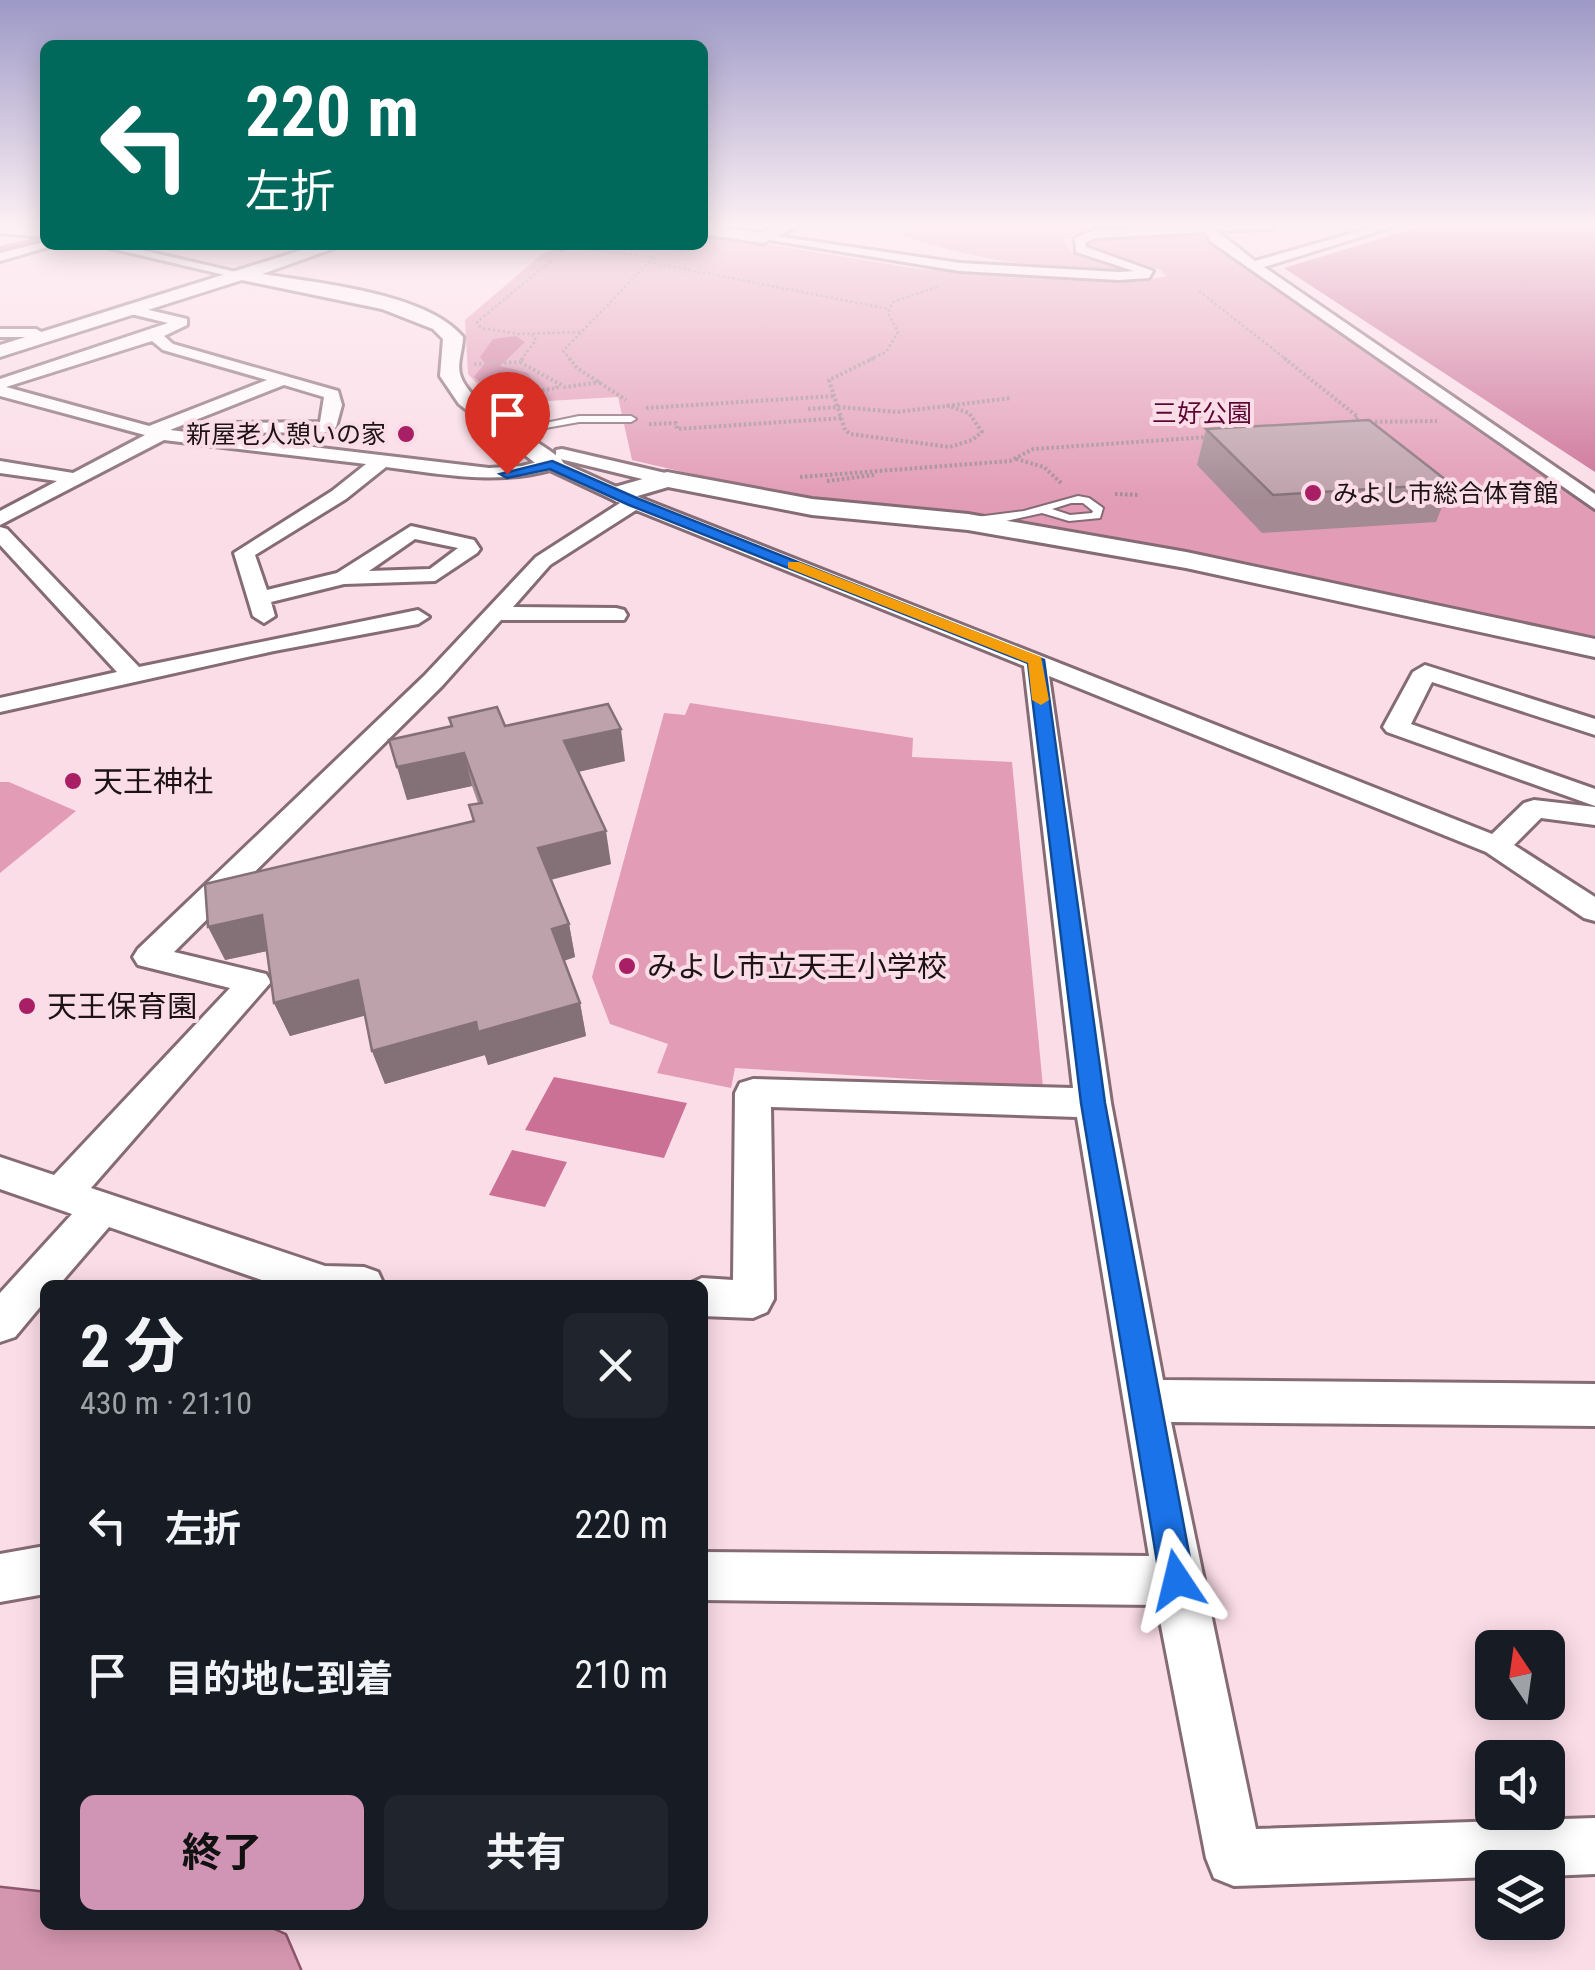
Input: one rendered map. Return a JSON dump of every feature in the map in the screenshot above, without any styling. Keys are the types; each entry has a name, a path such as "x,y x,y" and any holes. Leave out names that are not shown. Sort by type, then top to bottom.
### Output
{"highway":[{"path":"0,1937 250,1970"}],"street":[{"path":"0,348 90,317"},
{"path":"0,348 108,317"},
{"path":"0,388 182,322 161,317"},
{"path":"427,317 436,320 453,337 448,366 459,393 534,446 552,464 625,498 1496,846 1595,911"},
{"path":"1327,317 1595,503"},
{"path":"0,332 36,333"},
{"path":"154,335 168,347 332,394 334,404 327,428 264,425 156,432"},
{"path":"0,519 156,432 284,379"},
{"path":"0,388 156,432 379,463 507,474 552,464"},
{"path":"534,446 667,479 812,508 968,522 1186,560 1380,605 1595,648"},
{"path":"274,644 244,554 338,495 379,463"},
{"path":"0,467 76,478"},
{"path":"63,1192 255,982 149,956 432,681 543,561 625,498 667,479"},
{"path":"258,599 344,578 435,574 470,549 467,544 411,532 344,578"},
{"path":"0,533 133,675"},
{"path":"494,613 616,616"},
{"path":"0,705 274,644 418,618"},
{"path":"1036,660 1093,1103 1177,1580 1234,1858 1595,1846"},
{"path":"1595,727 1424,672 1396,726 1595,798"},
{"path":"1496,846 1534,808 1595,816"},
{"path":"708,1297 752,1298 753,1093 1093,1103"},
{"path":"0,1173 312,1280"},
{"path":"0,1323 101,1208"},
{"path":"1146,1401 1595,1404"},
{"path":"708,1576 1177,1580"}],"lane":[{"path":"512,432 579,419 631,419"},
{"path":"968,522 1042,510"}],"path":[{"path":"483,317 477,322 481,328 492,331 582,332"},
{"path":"596,317 563,351 578,368 625,397 630,408 834,396"},
{"path":"890,317 898,332 891,346 876,360 829,380 849,434 940,447 961,446 979,437 982,432 969,412 946,405"},
{"path":"1233,317 1358,416 1349,424"},
{"path":"520,362 536,340 531,334"},
{"path":"484,364 520,362 557,384 579,386 600,382"},
{"path":"504,401 502,396 546,392 557,388 557,384"},
{"path":"808,409 839,407 897,412 1011,398"},
{"path":"631,419 632,426 676,422 676,429 842,418"},
{"path":"1337,428 1349,424 1477,421"},
{"path":"1015,459 1032,448 1223,436"},
{"path":"797,478 1015,459 1044,467 1070,492"}],"green space":[{"name":"三好公園","path":"469,317 1318,317 1595,512 1595,640 1242,564 978,514 834,507 632,460 618,397 497,404 468,374 465,320"},
{"path":"690,703 913,738 912,757 1012,762 1043,1087 735,1068 731,1088 657,1073 668,1044 610,1024 592,977 664,713 685,715"},
{"path":"0,782 9,782 76,811 0,873"}],"shaded area":[{"path":"1359,317 1595,317 1595,472"},
{"path":"516,336 525,342 500,366 528,373 536,387 490,391 474,377 485,363 480,357 493,339"},
{"path":"554,1077 687,1103 664,1158 525,1130"},
{"path":"512,1150 567,1162 545,1207 489,1195"}],"building":[{"path":"1369,420 1451,484 1273,495 1206,429"},
{"path":"608,704 621,729 564,741 606,831 538,848 569,924 552,929 580,1003 478,1032 476,1022 372,1051 358,980 274,1003 262,915 208,927 205,884 474,821 469,805 482,803 464,753 397,767 389,740 452,726 449,718 497,707 505,726"}],"slow traffic":[{"path":"794,565 1036,660 1041,700"}],"place":[{"name":"新屋老人憩いの家","path":"406,434"},
{"name":"みよし市総合体育館","path":"1313,493"},
{"name":"天王神社","path":"73,781"},
{"name":"みよし市立天王小学校","path":"627,966"},
{"name":"天王保育園","path":"27,1006"}],"route":[{"path":"507,474 552,464 634,502 1036,660 1093,1103 1177,1580"}]}
